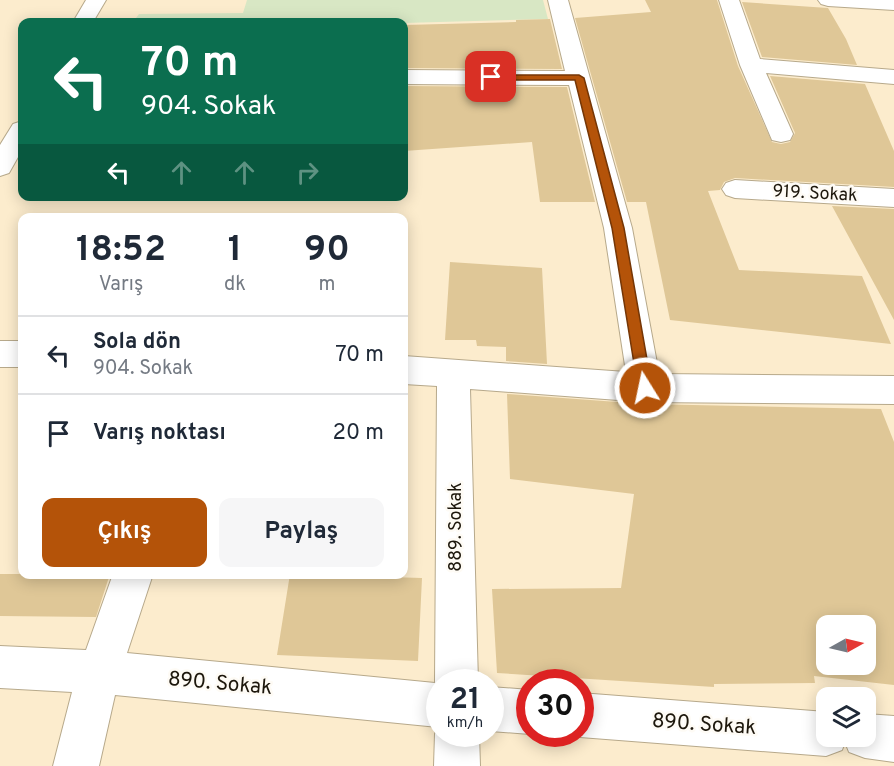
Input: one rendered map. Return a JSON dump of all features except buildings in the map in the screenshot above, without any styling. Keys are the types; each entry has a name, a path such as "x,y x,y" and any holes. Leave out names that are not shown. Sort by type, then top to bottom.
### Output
{"street":[{"path":"85,18 96,0"},
{"path":"558,0 618,228 645,388"},
{"path":"729,0 751,65 781,134"},
{"path":"828,0 894,4"},
{"path":"751,65 894,78"},
{"path":"408,77 579,78"},
{"path":"0,167 18,136"},
{"name":"919. Sokak","path":"735,189 894,198"},
{"path":"0,354 18,354"},
{"path":"408,370 645,388 894,390"},
{"name":"889. Sokak","path":"453,372 456,669"},
{"path":"76,766 99,672 131,579"},
{"name":"890. Sokak","path":"0,667 99,672 426,704"},
{"name":"890. Sokak","path":"594,717 816,733"},
{"path":"876,737 894,739"},
{"path":"457,747 457,766"}],"green space":[{"path":"247,0 543,0 548,19 408,23 408,18 136,18 139,14 243,13"}],"route":[{"path":"491,77 579,78 618,228 645,388"}]}
